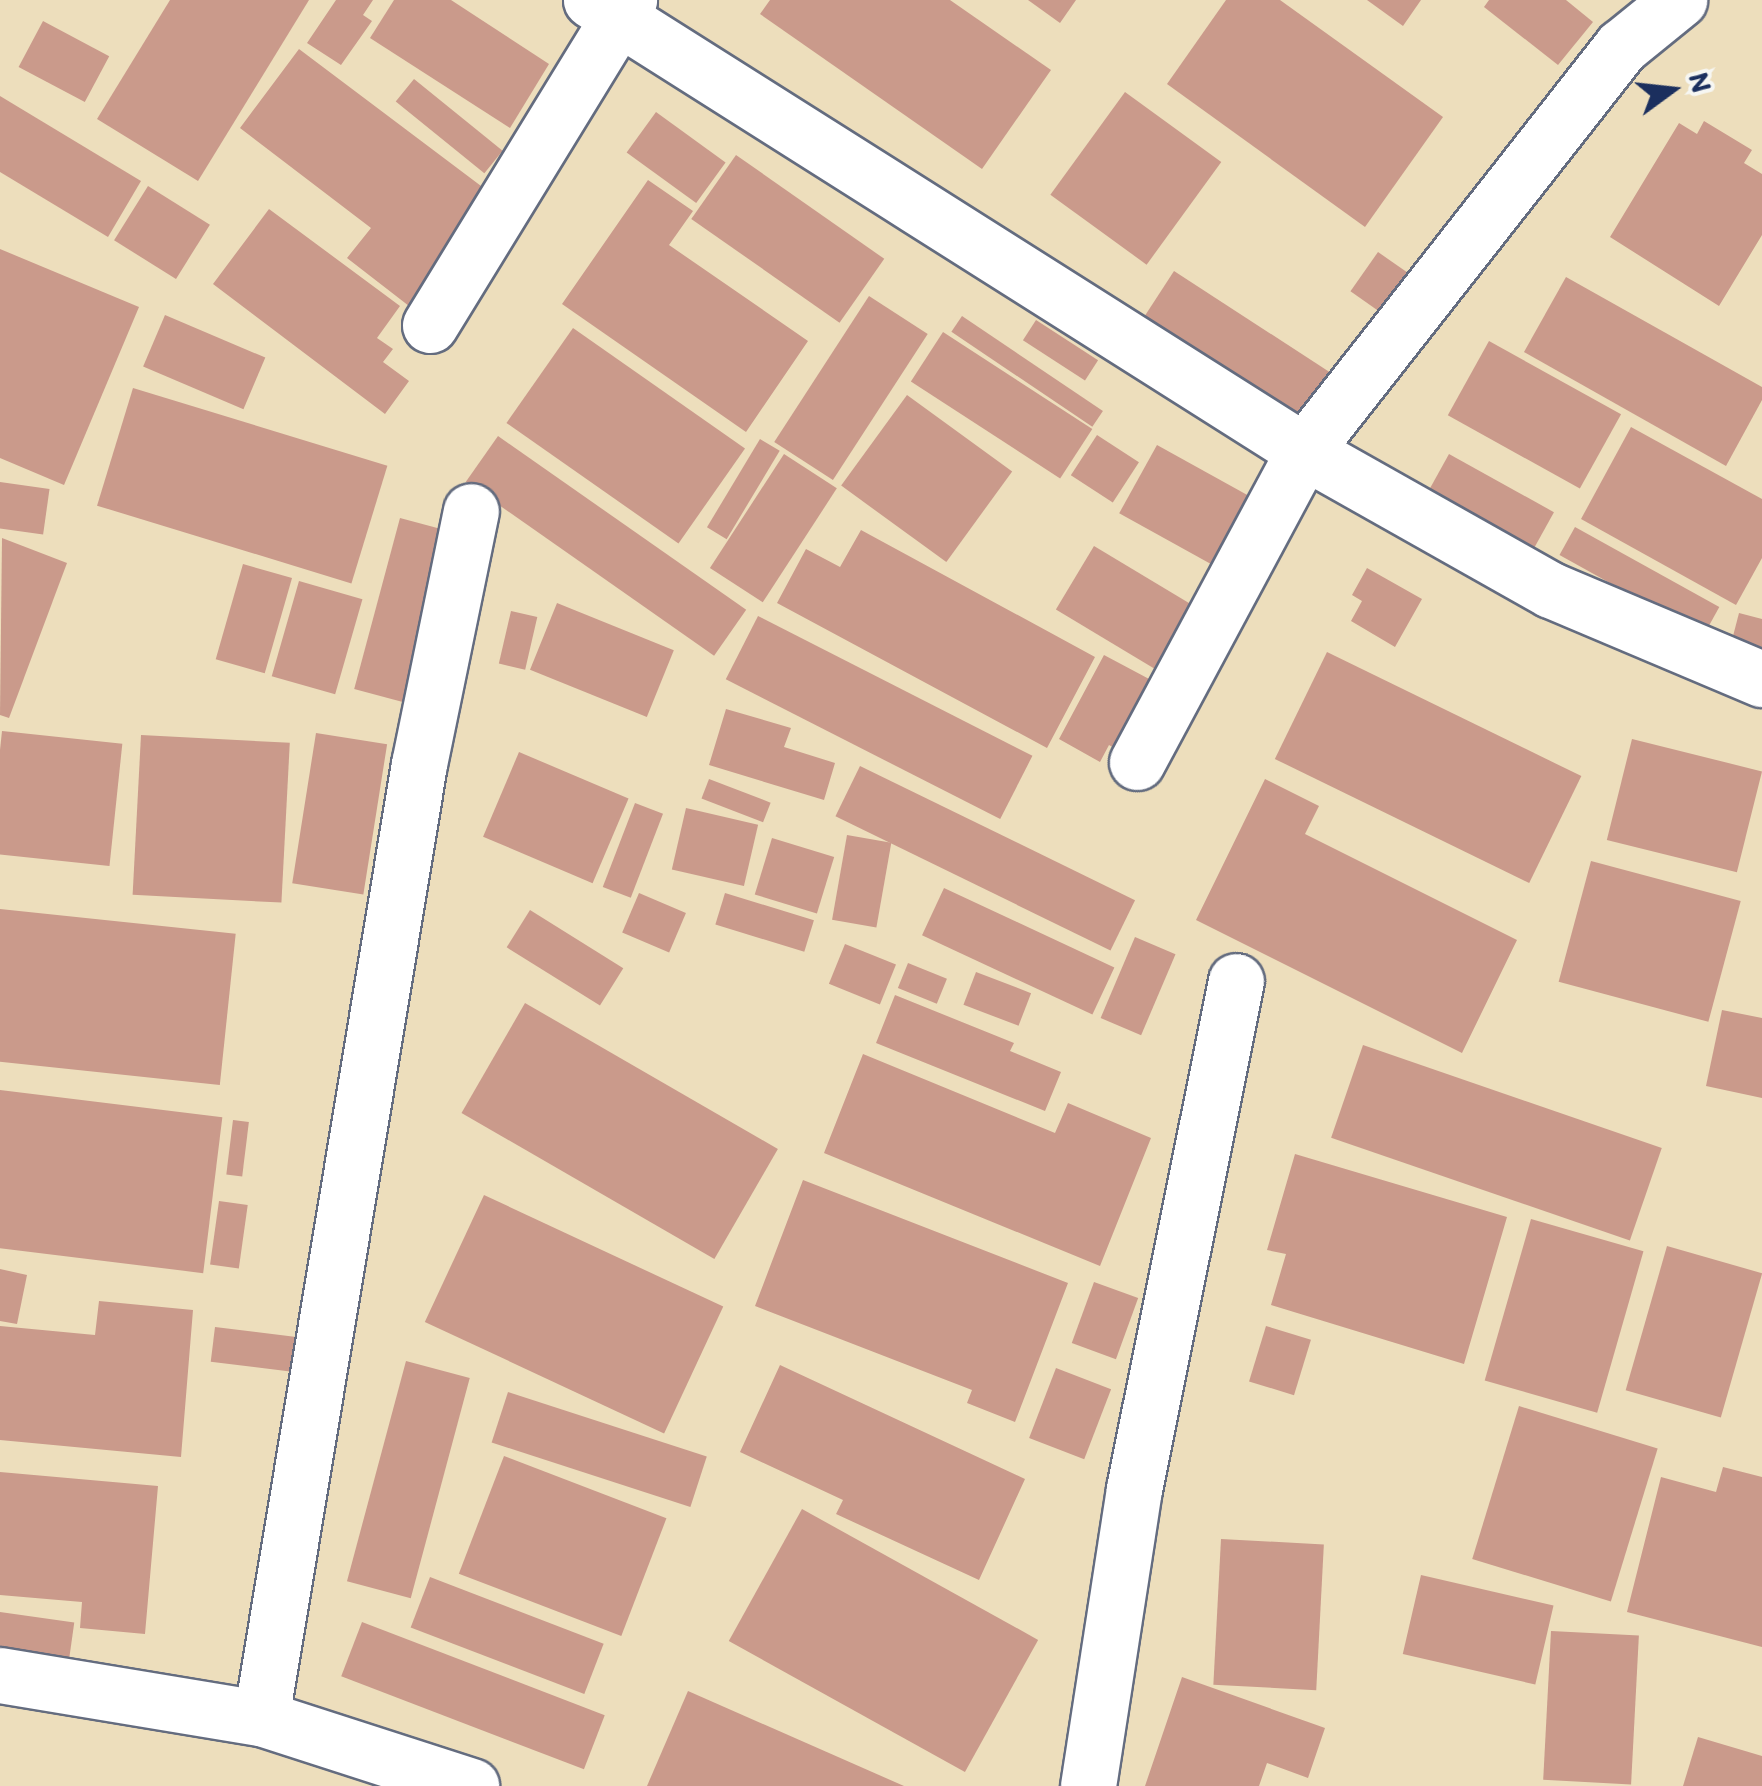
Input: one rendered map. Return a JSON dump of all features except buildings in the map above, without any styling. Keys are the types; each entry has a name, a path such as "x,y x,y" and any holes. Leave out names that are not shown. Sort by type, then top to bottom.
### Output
{"street":[{"path":"1138,762 1304,451 1621,47 1679,0"},
{"path":"430,326 612,6 1304,451 1551,590 1762,679"},
{"path":"261,1718 392,920 471,511"},
{"path":"1088,1786 1134,1490 1236,982"},
{"path":"0,1675 261,1718 471,1786"}]}
